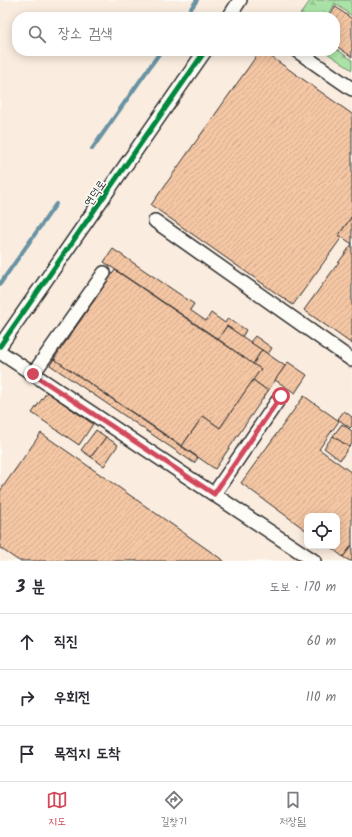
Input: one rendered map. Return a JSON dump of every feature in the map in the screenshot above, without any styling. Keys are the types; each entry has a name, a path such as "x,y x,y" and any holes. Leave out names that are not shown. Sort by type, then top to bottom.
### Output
{"street":[{"path":"232,12 240,0"},
{"name":"연덕로","path":"0,346 202,56"},
{"path":"304,56 352,89"},
{"path":"155,221 352,360"},
{"path":"33,374 104,273"},
{"path":"0,352 314,561"},
{"path":"214,494 281,396"}],"shaded area":[{"path":"0,0 352,0 352,561 0,561"}],"green space":[{"path":"311,0 351,0 352,16 336,4 330,12 302,12"},
{"path":"340,52 352,60 352,70 331,56 340,56"}],"building":[{"path":"336,7 352,19 352,57 340,49 340,12 332,12"},
{"path":"256,56 270,56 352,114 352,216 339,235 342,237 293,305 151,205"},
{"path":"352,216 352,244 339,235"},
{"path":"352,244 352,344 304,310"},
{"path":"113,249 194,304 190,310 206,321 211,313 225,323 228,318 246,330 242,337 227,326 218,339 104,262"},
{"path":"115,270 261,369 220,428 203,416 182,446 54,359"},
{"path":"227,326 262,350 253,364 218,339"},
{"path":"255,336 272,348 268,354 250,342"},
{"path":"262,350 285,366 268,391 253,380 261,369 253,364"},
{"path":"54,359 198,458 194,463 50,365"},
{"path":"288,362 307,375 295,393 275,380"},
{"path":"253,380 268,391 215,469 182,446 203,416 220,428"},
{"path":"47,392 93,424 79,445 32,413"},
{"path":"304,396 339,421 319,449 352,473 352,545 343,557 333,549 340,549 340,513 304,513 304,529 241,483"},
{"path":"344,411 352,417 352,426 350,428 338,419"},
{"path":"342,424 352,431 352,444 349,447 333,436"},
{"path":"96,430 106,437 91,457 81,450"},
{"path":"41,433 224,561 19,561 0,548 0,491"},
{"path":"333,436 349,447 340,460 324,448"},
{"path":"106,437 118,445 104,466 91,457"},
{"path":"352,545 352,561 350,561 343,557"}],"waterway":[{"path":"189,12 197,0"},
{"path":"92,149 157,56"},
{"path":"0,284 56,204"}],"cycle path":[{"path":"0,346 202,56"}],"route":[{"path":"33,374 214,494 281,396"}]}
